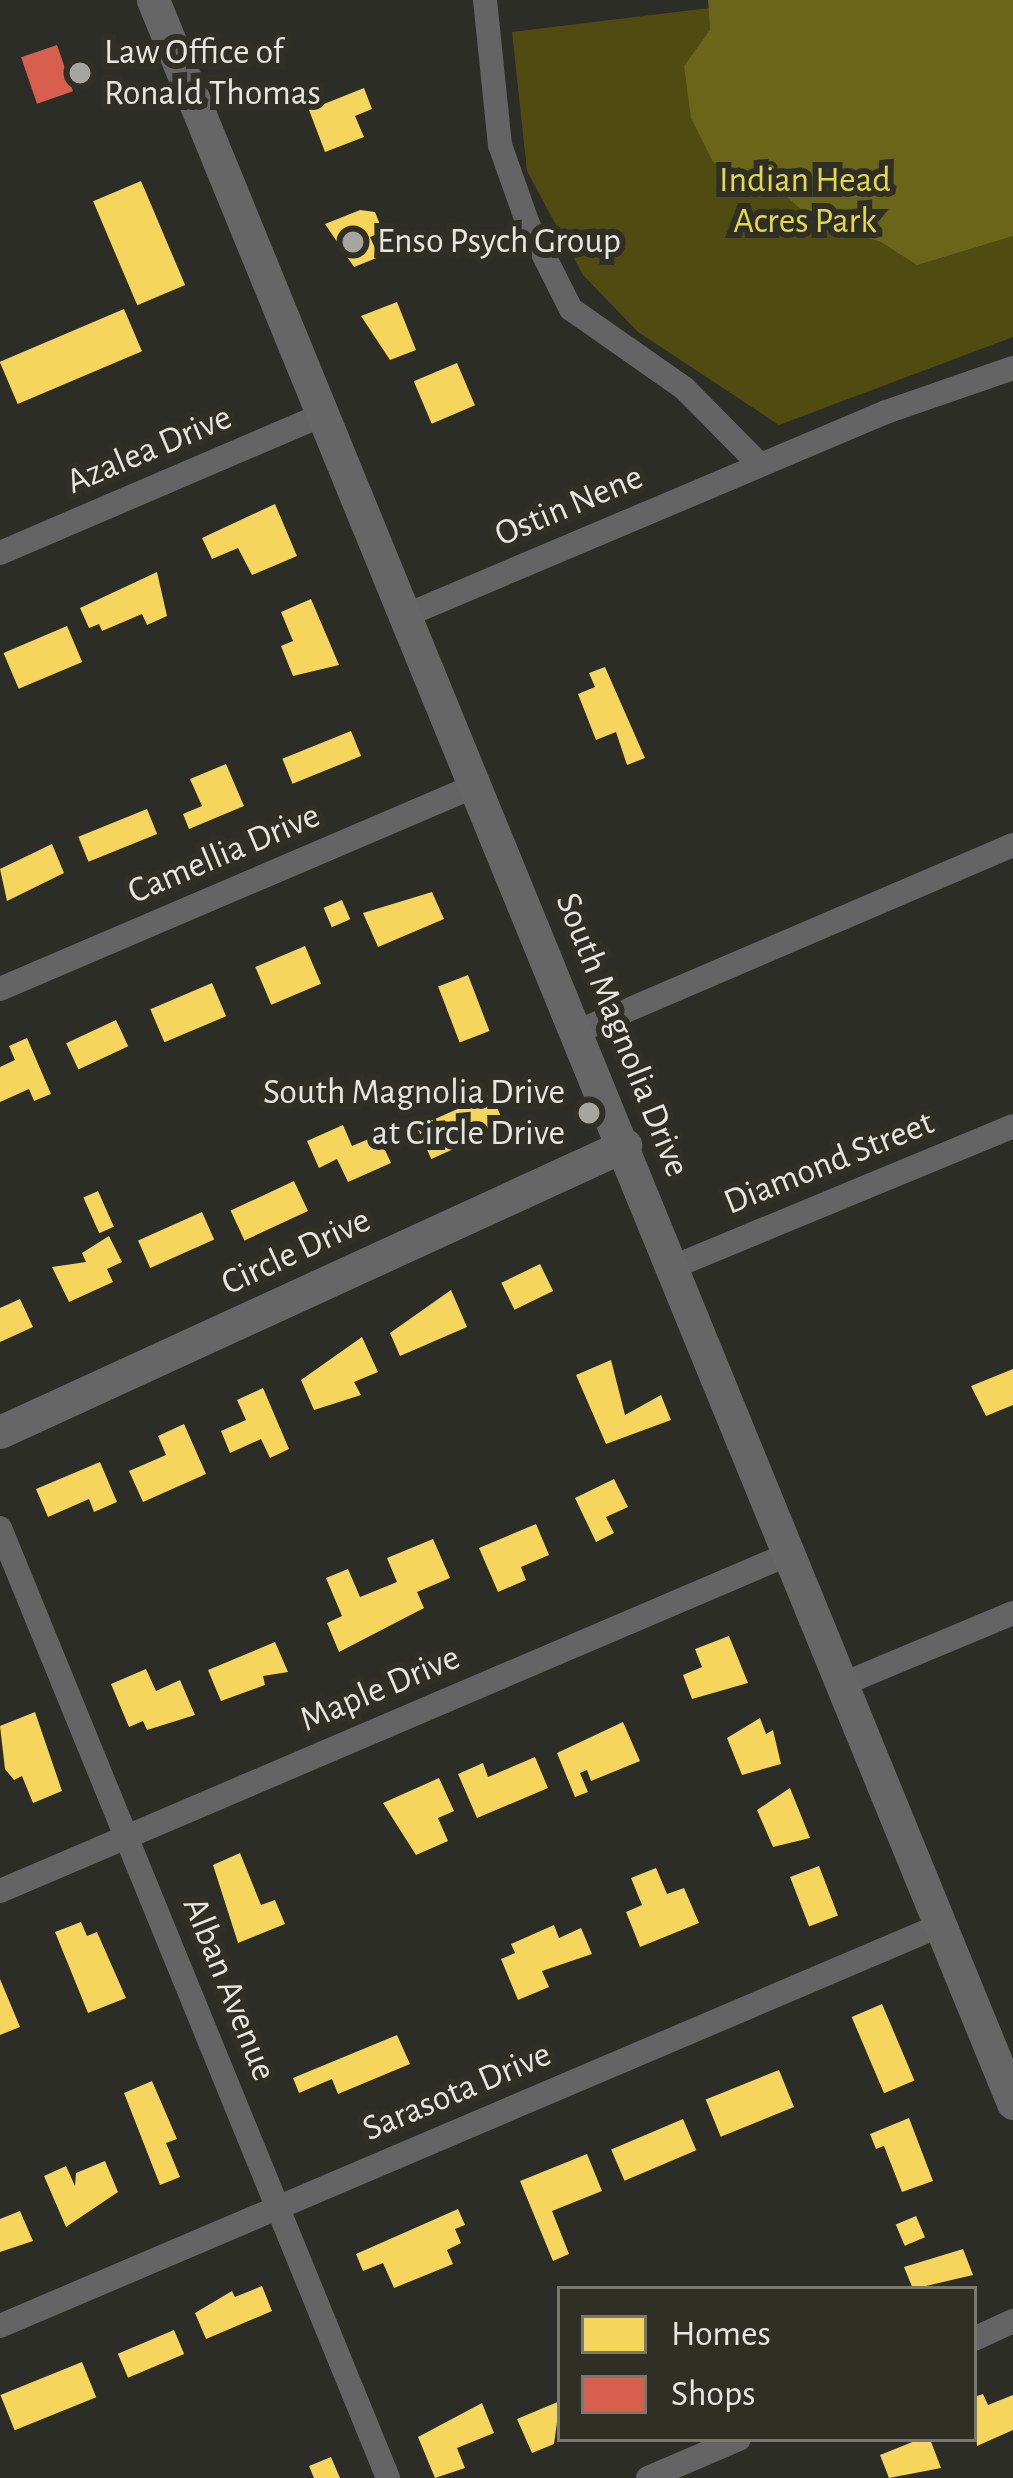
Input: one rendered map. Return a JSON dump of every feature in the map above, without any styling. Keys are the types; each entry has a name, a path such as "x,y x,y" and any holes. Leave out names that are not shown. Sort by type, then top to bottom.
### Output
{"main road":[{"name":"South Magnolia Drive","path":"152,0 409,614 1013,2103"},
{"name":"Circle Drive","path":"0,1432 625,1145"}],"street":[{"path":"485,0 500,145 528,224 572,309 684,388 759,464"},
{"name":"Ostin Nene","path":"409,614 759,464 1013,368"},
{"name":"Azalea Drive","path":"0,553 326,414"},
{"name":"Camellia Drive","path":"0,989 477,785"},
{"path":"579,1031 1013,844"},
{"name":"Diamond Street","path":"674,1267 1013,1126"},
{"name":"Alban Avenue","path":"0,1528 388,2478"},
{"name":"Maple Drive","path":"0,1891 789,1554"},
{"path":"843,1684 1013,1613"},
{"name":"Sarasota Drive","path":"0,2326 941,1925"},
{"path":"977,2338 1013,2321"},
{"path":"648,2478 732,2442"}],"green space":[{"name":"Indian Head Acres Park","path":"1013,0 1013,337 779,425 638,332 583,275 527,171 512,32 709,8"}],"shaded area":[{"path":"708,0 1013,0 1013,236 917,265 881,242 811,219 765,176 713,162 691,118 684,66 710,30"}],"building: Homes":[{"path":"364,88 372,109 355,116 364,137 325,152 309,110"},
{"path":"141,181 185,285 137,305 93,201"},
{"name":"Enso Psych Group","path":"360,210 375,212 383,232 370,237 379,257 354,267 325,224"},
{"path":"397,302 416,350 390,360 361,316"},
{"path":"124,309 142,351 18,404 0,362"},
{"path":"457,363 475,405 432,424 414,381"},
{"path":"275,504 297,556 252,575 238,548 212,559 202,538"},
{"path":"157,572 167,616 147,625 142,614 102,631 99,624 89,628 80,608"},
{"path":"311,599 339,665 293,676 281,646 293,641 281,612"},
{"path":"67,626 82,662 19,689 3,653"},
{"path":"605,667 645,758 627,765 616,732 596,740 578,694 595,687 589,673"},
{"path":"351,731 361,756 293,784 282,759"},
{"path":"226,764 244,806 189,829 183,814 202,806 190,779"},
{"path":"147,809 157,834 89,862 78,837"},
{"path":"52,844 64,873 7,901 0,869"},
{"path":"432,892 444,919 378,947 363,913"},
{"path":"342,900 350,919 332,927 324,908"},
{"path":"305,946 321,984 271,1005 255,967"},
{"path":"468,975 490,1031 460,1042 438,986"},
{"path":"212,983 226,1016 164,1042 150,1009"},
{"path":"116,1020 128,1046 78,1070 66,1043"},
{"path":"27,1038 51,1094 34,1101 29,1089 0,1102 0,1067 15,1060 9,1046"},
{"path":"491,1094 505,1126 431,1159 417,1127"},
{"path":"343,1125 352,1146 378,1135 391,1163 348,1182 337,1159 319,1168 307,1141"},
{"path":"294,1181 308,1211 245,1240 231,1211"},
{"path":"98,1191 114,1227 99,1233 83,1198"},
{"path":"202,1212 214,1239 150,1268 138,1240"},
{"path":"109,1236 122,1262 107,1269 113,1282 69,1302 52,1267 86,1262 82,1253"},
{"path":"540,1264 553,1291 515,1310 501,1283"},
{"path":"451,1290 467,1327 400,1356 390,1333"},
{"path":"20,1299 33,1327 0,1342 0,1308"},
{"path":"362,1337 378,1372 354,1382 361,1395 314,1410 301,1380"},
{"path":"611,1360 625,1415 661,1395 671,1420 606,1444 576,1375"},
{"path":"1013,1369 1013,1405 986,1416 971,1386"},
{"path":"263,1388 289,1449 270,1458 261,1439 230,1453 221,1431 246,1420 237,1400"},
{"path":"184,1424 206,1474 143,1502 129,1471 166,1455 158,1436"},
{"path":"100,1462 117,1502 94,1512 89,1499 48,1517 36,1489"},
{"path":"614,1479 628,1507 606,1517 614,1533 596,1542 575,1498"},
{"path":"536,1524 549,1555 521,1567 526,1580 498,1592 479,1548"},
{"path":"433,1539 450,1578 417,1592 424,1608 339,1652 327,1623 342,1616 326,1578 348,1569 360,1597 397,1582 387,1558"},
{"path":"729,1636 748,1683 692,1699 683,1675 702,1667 695,1649"},
{"path":"275,1642 288,1672 263,1676 265,1685 221,1701 208,1670"},
{"path":"146,1669 156,1691 180,1680 195,1715 147,1730 143,1721 129,1727 111,1684"},
{"path":"35,1712 62,1791 33,1803 22,1776 14,1780 5,1769 0,1726"},
{"path":"760,1718 766,1734 773,1730 781,1764 742,1775 727,1738"},
{"path":"623,1722 640,1761 591,1781 587,1770 580,1773 588,1792 575,1797 557,1753"},
{"path":"535,1757 548,1788 477,1818 458,1774 483,1763 488,1777"},
{"path":"439,1778 454,1811 438,1818 448,1841 416,1855 383,1803"},
{"path":"790,1788 810,1838 773,1847 757,1810"},
{"path":"240,1853 261,1905 275,1900 285,1924 238,1943 213,1865"},
{"path":"819,1866 838,1915 809,1927 790,1877"},
{"path":"656,1868 667,1894 684,1888 699,1923 640,1947 626,1912 642,1905 631,1878"},
{"path":"81,1922 87,1936 97,1932 126,1998 88,2013 55,1932"},
{"path":"554,1925 559,1938 581,1928 592,1954 542,1971 549,1987 518,2000 501,1959 515,1953 511,1944"},
{"path":"0,1979 20,2027 0,2035"},
{"path":"882,2004 914,2080 884,2093 852,2017"},
{"path":"397,2035 410,2064 338,2094 332,2079 299,2093 293,2078"},
{"path":"779,2070 794,2107 721,2137 706,2100"},
{"path":"152,2081 177,2139 166,2143 180,2177 160,2185 124,2093"},
{"path":"909,2118 933,2181 902,2192 884,2146 876,2149 870,2134"},
{"path":"683,2119 696,2150 624,2181 611,2149"},
{"path":"587,2154 602,2191 552,2211 569,2254 553,2261 520,2181"},
{"path":"105,2161 118,2192 66,2227 44,2176 66,2166 75,2186 76,2173"},
{"path":"458,2209 465,2225 455,2229 461,2243 447,2250 453,2264 394,2288 383,2263 363,2271 356,2254"},
{"path":"20,2211 33,2241 0,2252 0,2219"},
{"path":"916,2216 925,2237 905,2246 896,2225"},
{"path":"963,2249 973,2275 912,2286 904,2267"},
{"path":"262,2286 272,2311 206,2339 195,2313 232,2291 235,2297"},
{"path":"174,2330 184,2354 128,2378 118,2354"},
{"path":"82,2362 96,2397 15,2430 0,2395"},
{"path":"983,2394 988,2405 1013,2395 1013,2430 977,2446 977,2396"},
{"path":"557,2402 554,2444 532,2453 517,2419"},
{"path":"482,2403 494,2433 457,2448 465,2468 435,2478 418,2437"},
{"path":"912,2442 931,2442 941,2468 889,2478 880,2455"},
{"path":"331,2457 340,2478 314,2478 309,2466"}],"building: Shops":[{"path":"57,45 73,91 37,104 21,57"}],"place":[{"name":"Law Office of Ronald Thomas","path":"80,73"},
{"name":"Enso Psych Group","path":"353,242"},
{"name":"South Magnolia Drive at Circle Drive","path":"589,1113"}]}
